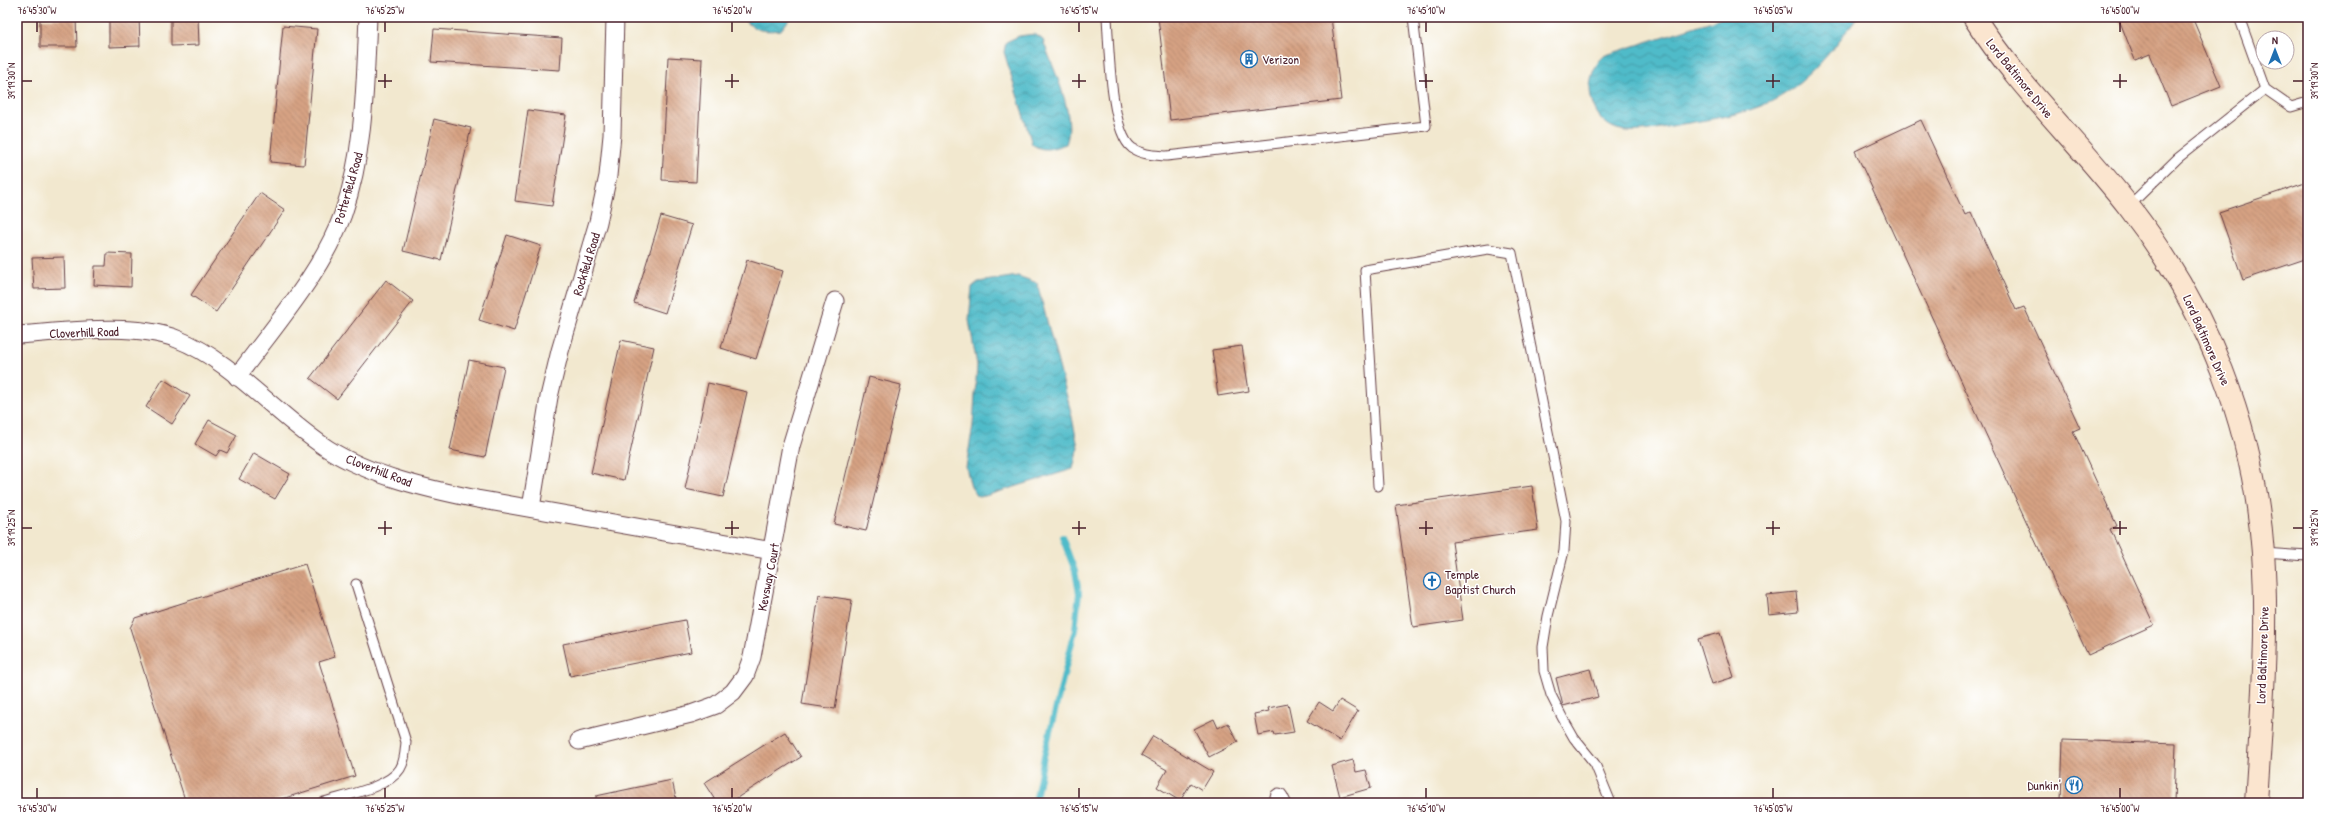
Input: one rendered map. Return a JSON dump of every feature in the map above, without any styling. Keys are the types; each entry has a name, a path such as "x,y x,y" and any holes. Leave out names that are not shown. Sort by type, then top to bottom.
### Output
{"main road":[{"name":"Lord Baltimore Drive","path":"1974,17 2021,83 2129,206 2161,251 2193,305 2223,369 2243,432 2255,488 2263,553 2265,628 2256,803"}],"street":[{"name":"Potterfield Road","path":"237,376 303,287 326,250 342,215 360,148 368,17"},
{"name":"Rockfield Road","path":"531,508 549,397 560,351 598,222 608,176 612,135 615,17"},
{"name":"Kevsway Court","path":"579,741 691,714 716,705 733,692 745,676 752,657 773,551 791,446 835,301"},
{"name":"Cloverhill Road","path":"17,335 109,330 147,333 176,339 203,353 237,376 265,401 329,450 396,479 437,491 773,551"}],"lane":[{"path":"1107,17 1116,115 1124,139 1132,148 1145,154 1167,156 1426,126 1413,17"},
{"path":"2239,17 2265,90 2291,108 2308,102"},
{"path":"2129,206 2178,158 2265,90"},
{"path":"1378,486 1365,270 1488,249 1512,253 1566,521 1564,551 1548,616 1543,647 1544,671 1552,696 1562,717 1574,738 1595,764 1611,803"},
{"path":"2263,553 2308,556"},
{"path":"321,803 387,781 400,770 405,757 406,742 356,584"}],"water":[{"path":"743,17 791,17 781,30 769,31 754,28"},
{"path":"1724,17 1857,17 1834,47 1809,75 1777,99 1763,105 1750,110 1721,117 1639,131 1624,131 1612,127 1604,122 1593,105 1590,89 1593,71 1603,56"},
{"path":"1035,34 1043,40 1058,78 1066,106 1068,120 1069,132 1066,144 1049,149 1036,147 1032,144 1004,52 1006,42 1019,36"},
{"path":"1018,276 1037,283 1071,412 1078,447 1073,469 978,497 971,487 966,467 973,425 977,365 969,320 972,287 978,282"}],"building":[{"path":"139,17 140,46 109,47 109,18"},
{"path":"171,17 198,17 199,45 171,46"},
{"name":"Verizon","path":"1158,17 1331,17 1341,100 1170,120"},
{"path":"2118,17 2192,17 2221,86 2171,106 2150,54 2135,60"},
{"path":"76,18 77,47 40,47 40,19"},
{"path":"283,26 317,29 304,165 270,162"},
{"path":"434,29 562,38 560,70 431,62"},
{"path":"668,57 702,59 696,182 662,180"},
{"path":"528,110 566,115 552,206 515,201"},
{"path":"434,119 471,128 441,260 403,251"},
{"path":"1921,120 1965,215 1971,212 2016,310 2024,307 2080,428 2073,431 2117,526 2110,529 2154,625 2088,655 1855,151"},
{"path":"2308,182 2308,258 2243,280 2219,212"},
{"path":"260,193 285,210 216,312 191,295"},
{"path":"661,216 692,225 665,313 634,303"},
{"path":"507,235 541,246 514,331 479,320"},
{"path":"107,253 132,254 131,287 94,285 95,266 106,266"},
{"path":"64,257 65,288 34,289 32,258"},
{"path":"747,260 783,271 756,359 721,348"},
{"path":"386,280 413,301 337,399 310,378"},
{"path":"621,340 654,347 624,480 591,473"},
{"path":"1242,346 1249,391 1218,396 1212,350"},
{"path":"469,360 504,367 485,457 450,450"},
{"path":"869,377 901,385 866,531 834,524"},
{"path":"163,379 190,396 172,424 146,407"},
{"path":"708,383 747,392 723,497 685,489"},
{"path":"209,420 237,435 227,453 220,450 216,456 195,444"},
{"path":"254,453 290,474 275,499 239,479"},
{"name":"Temple Baptist Church","path":"1532,486 1538,530 1452,542 1463,620 1413,627 1396,505"},
{"path":"305,564 335,657 319,662 355,776 269,803 186,803 130,628 135,618"},
{"path":"1796,592 1798,612 1769,615 1767,595"},
{"path":"819,595 852,600 835,709 802,704"},
{"path":"685,620 691,652 570,676 563,644"},
{"path":"1720,633 1734,677 1712,684 1698,639"},
{"path":"1590,669 1598,697 1563,706 1556,678"},
{"path":"1340,700 1358,711 1340,741 1307,721 1319,702 1333,711"},
{"path":"1288,704 1294,732 1275,735 1274,732 1258,735 1254,714 1269,711 1268,708"},
{"path":"1214,719 1218,728 1228,723 1238,742 1209,757 1194,729"},
{"path":"785,732 801,757 729,803 717,803 704,783"},
{"path":"1153,736 1213,772 1202,790 1191,783 1180,801 1157,787 1167,770 1141,755"},
{"path":"2063,740 2176,744 2174,803 2061,801"},
{"path":"1353,760 1356,772 1366,770 1371,788 1340,797 1332,766"},
{"path":"672,780 677,803 596,803 596,796"}],"waterway":[{"path":"1035,803 1044,756 1075,630 1079,593 1075,571 1062,537"}],"place":[{"name":"Verizon","path":"1249,59"},
{"name":"Temple Baptist Church","path":"1432,581"},
{"name":"Dunkin'","path":"2074,785"}]}
